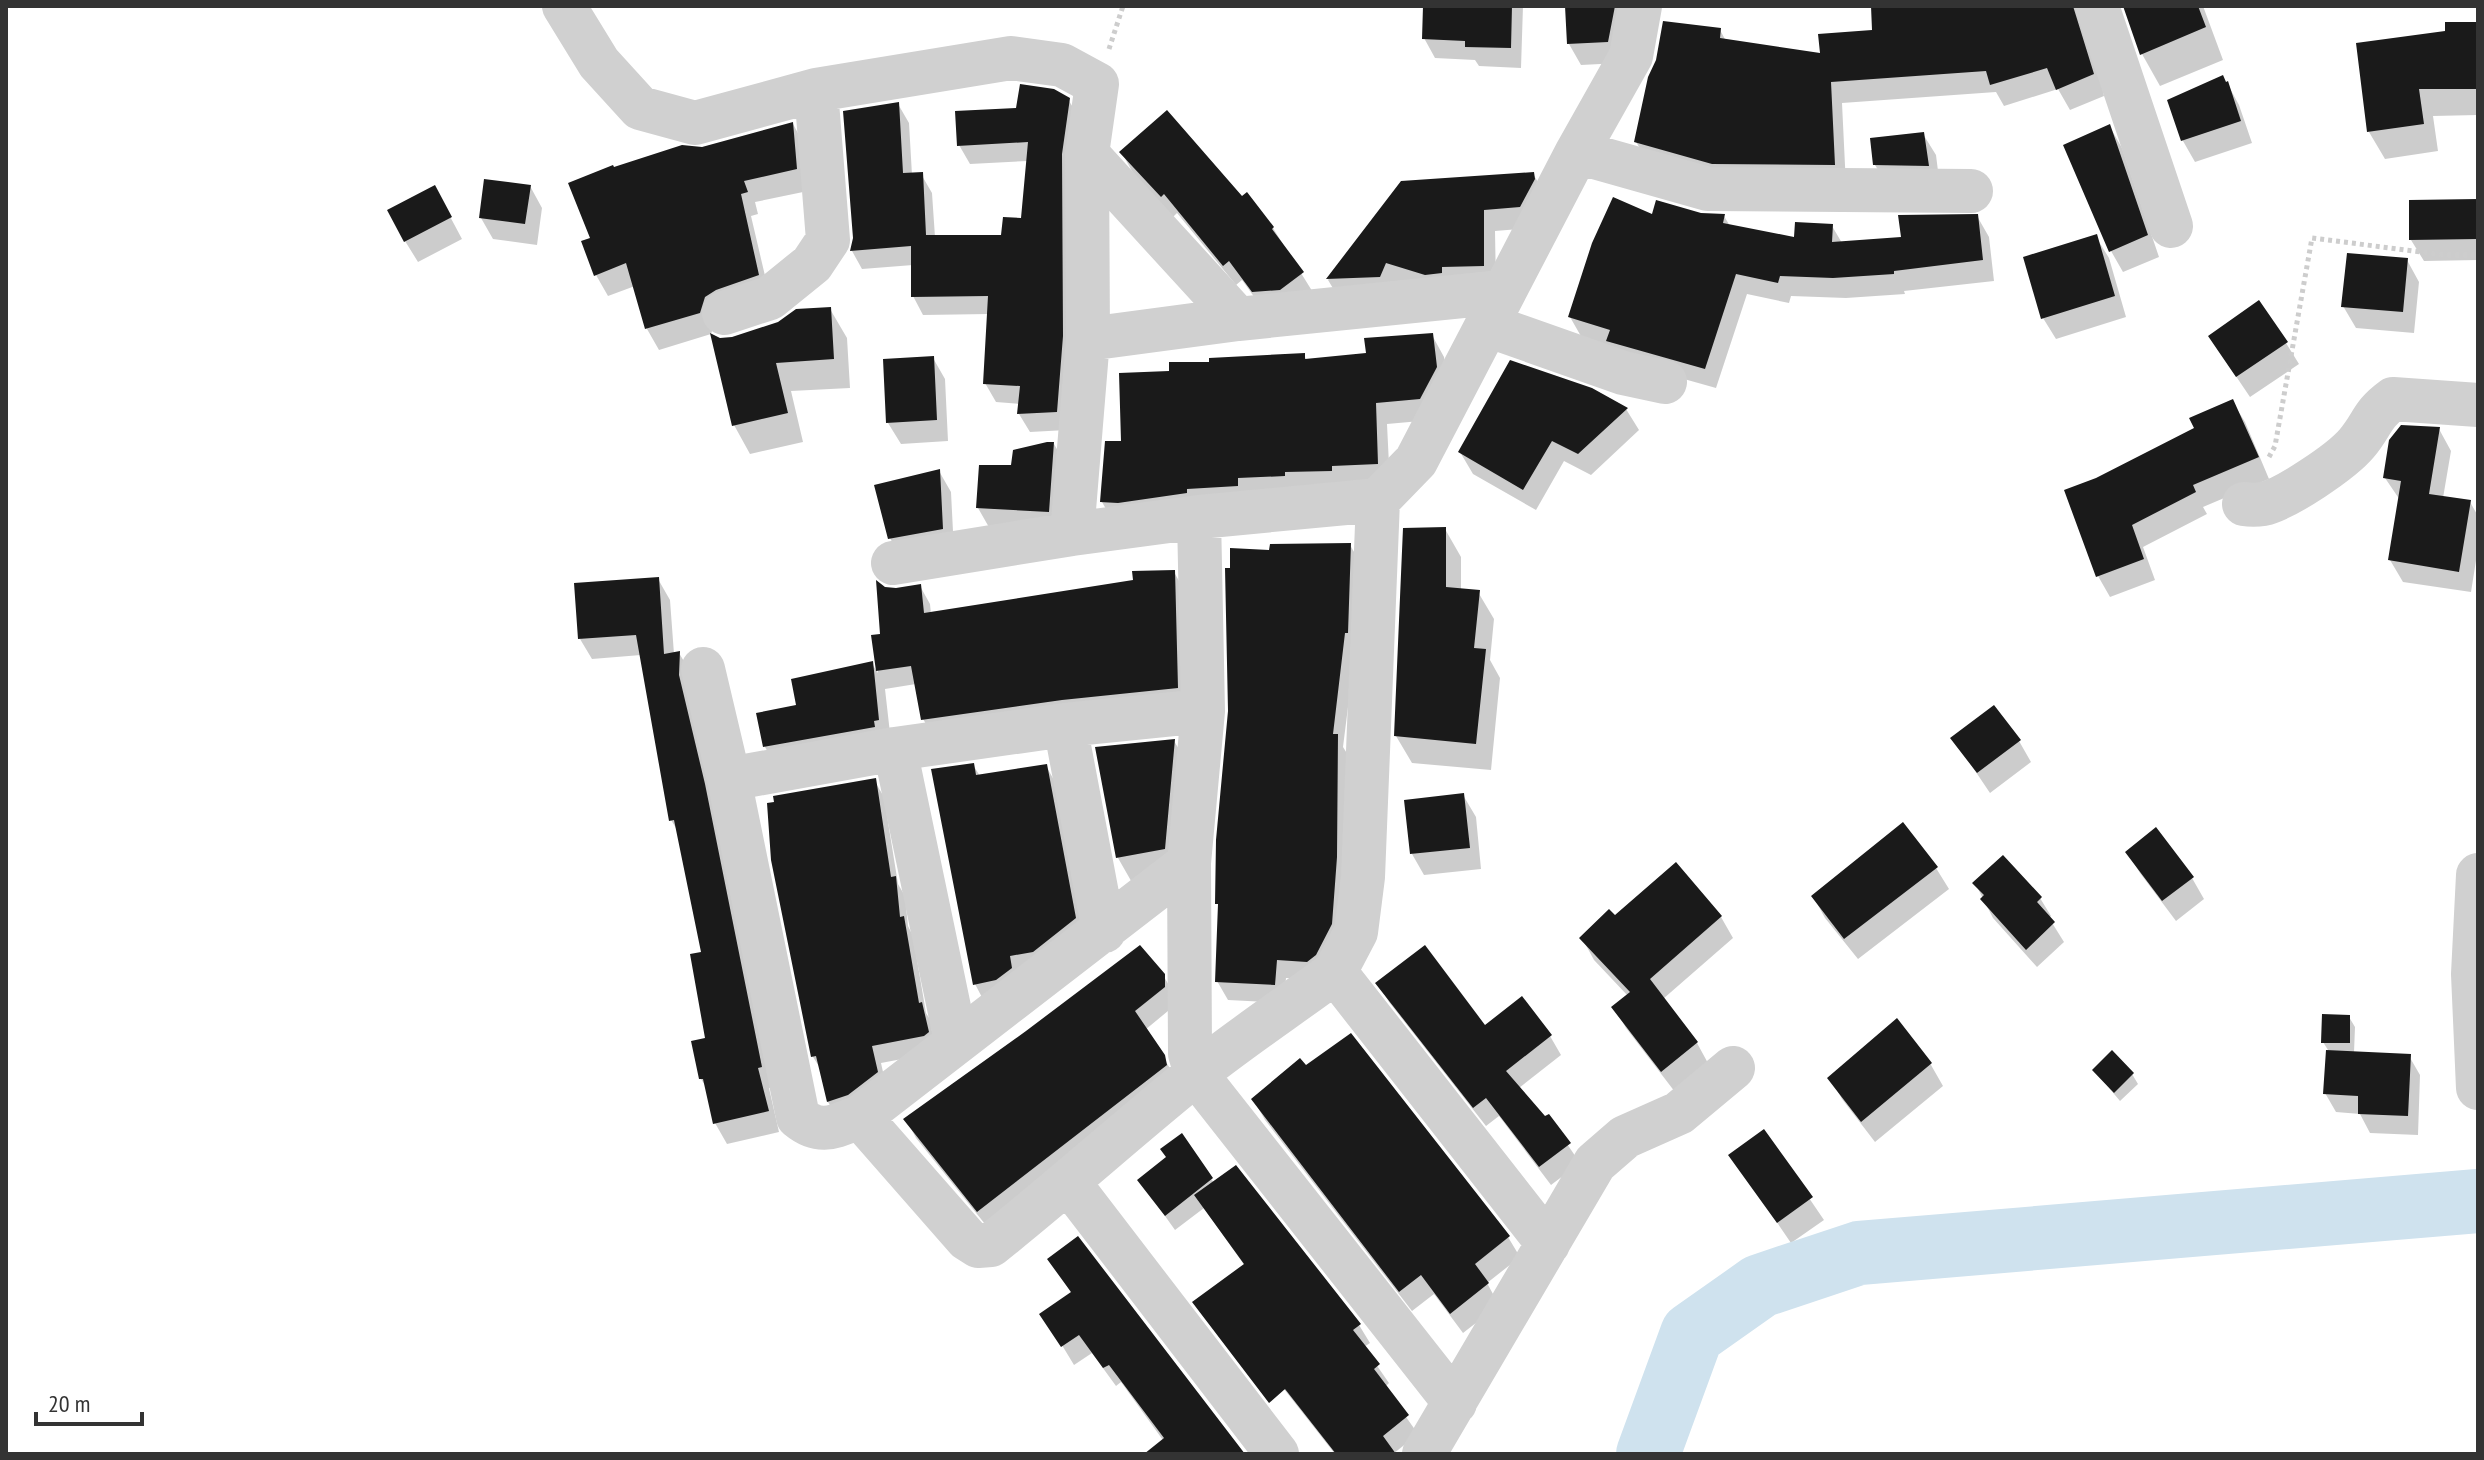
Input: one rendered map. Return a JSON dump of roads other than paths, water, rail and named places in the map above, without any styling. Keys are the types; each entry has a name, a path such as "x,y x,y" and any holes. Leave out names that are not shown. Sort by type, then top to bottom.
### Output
{"street":[{"path":"564,6 599,63 640,108 695,123 816,90 1011,58 1062,65 1097,84 1087,154 1088,339 1072,534"},
{"path":"893,563 1199,517 1378,500 1416,461 1494,308 1631,56 1640,6"},
{"path":"2097,6 2171,226"},
{"path":"724,313 770,298 812,264 828,240 816,90"},
{"path":"1577,152 1708,189 1971,191"},
{"path":"1087,154 1238,319"},
{"path":"1088,339 1238,319 1494,308 1623,373 1665,382"},
{"path":"2244,504 2261,505 2286,496 2357,443 2377,411 2393,399 2478,405"},
{"path":"860,1117 967,1239 978,1246 991,1245 1196,1074 1335,972 1356,932 1363,877 1378,500"},
{"path":"1199,517 1203,711 1189,863 1190,1054 1196,1074 1455,1403"},
{"path":"703,669 729,779 798,1117 815,1129 832,1128 860,1117 1189,863"},
{"path":"729,779 895,749 1065,725 1203,711"},
{"path":"1065,725 1104,931"},
{"path":"895,749 956,1041"},
{"path":"2478,875 2473,974 2478,1088"},
{"path":"1335,972 1548,1244"},
{"path":"1424,1454 1595,1163 1625,1137 1679,1113 1733,1068"},
{"path":"1069,1183 1277,1454"}],"waterway":[{"path":"1648,1454 1692,1334 1760,1286 1859,1253 2478,1201"}]}
